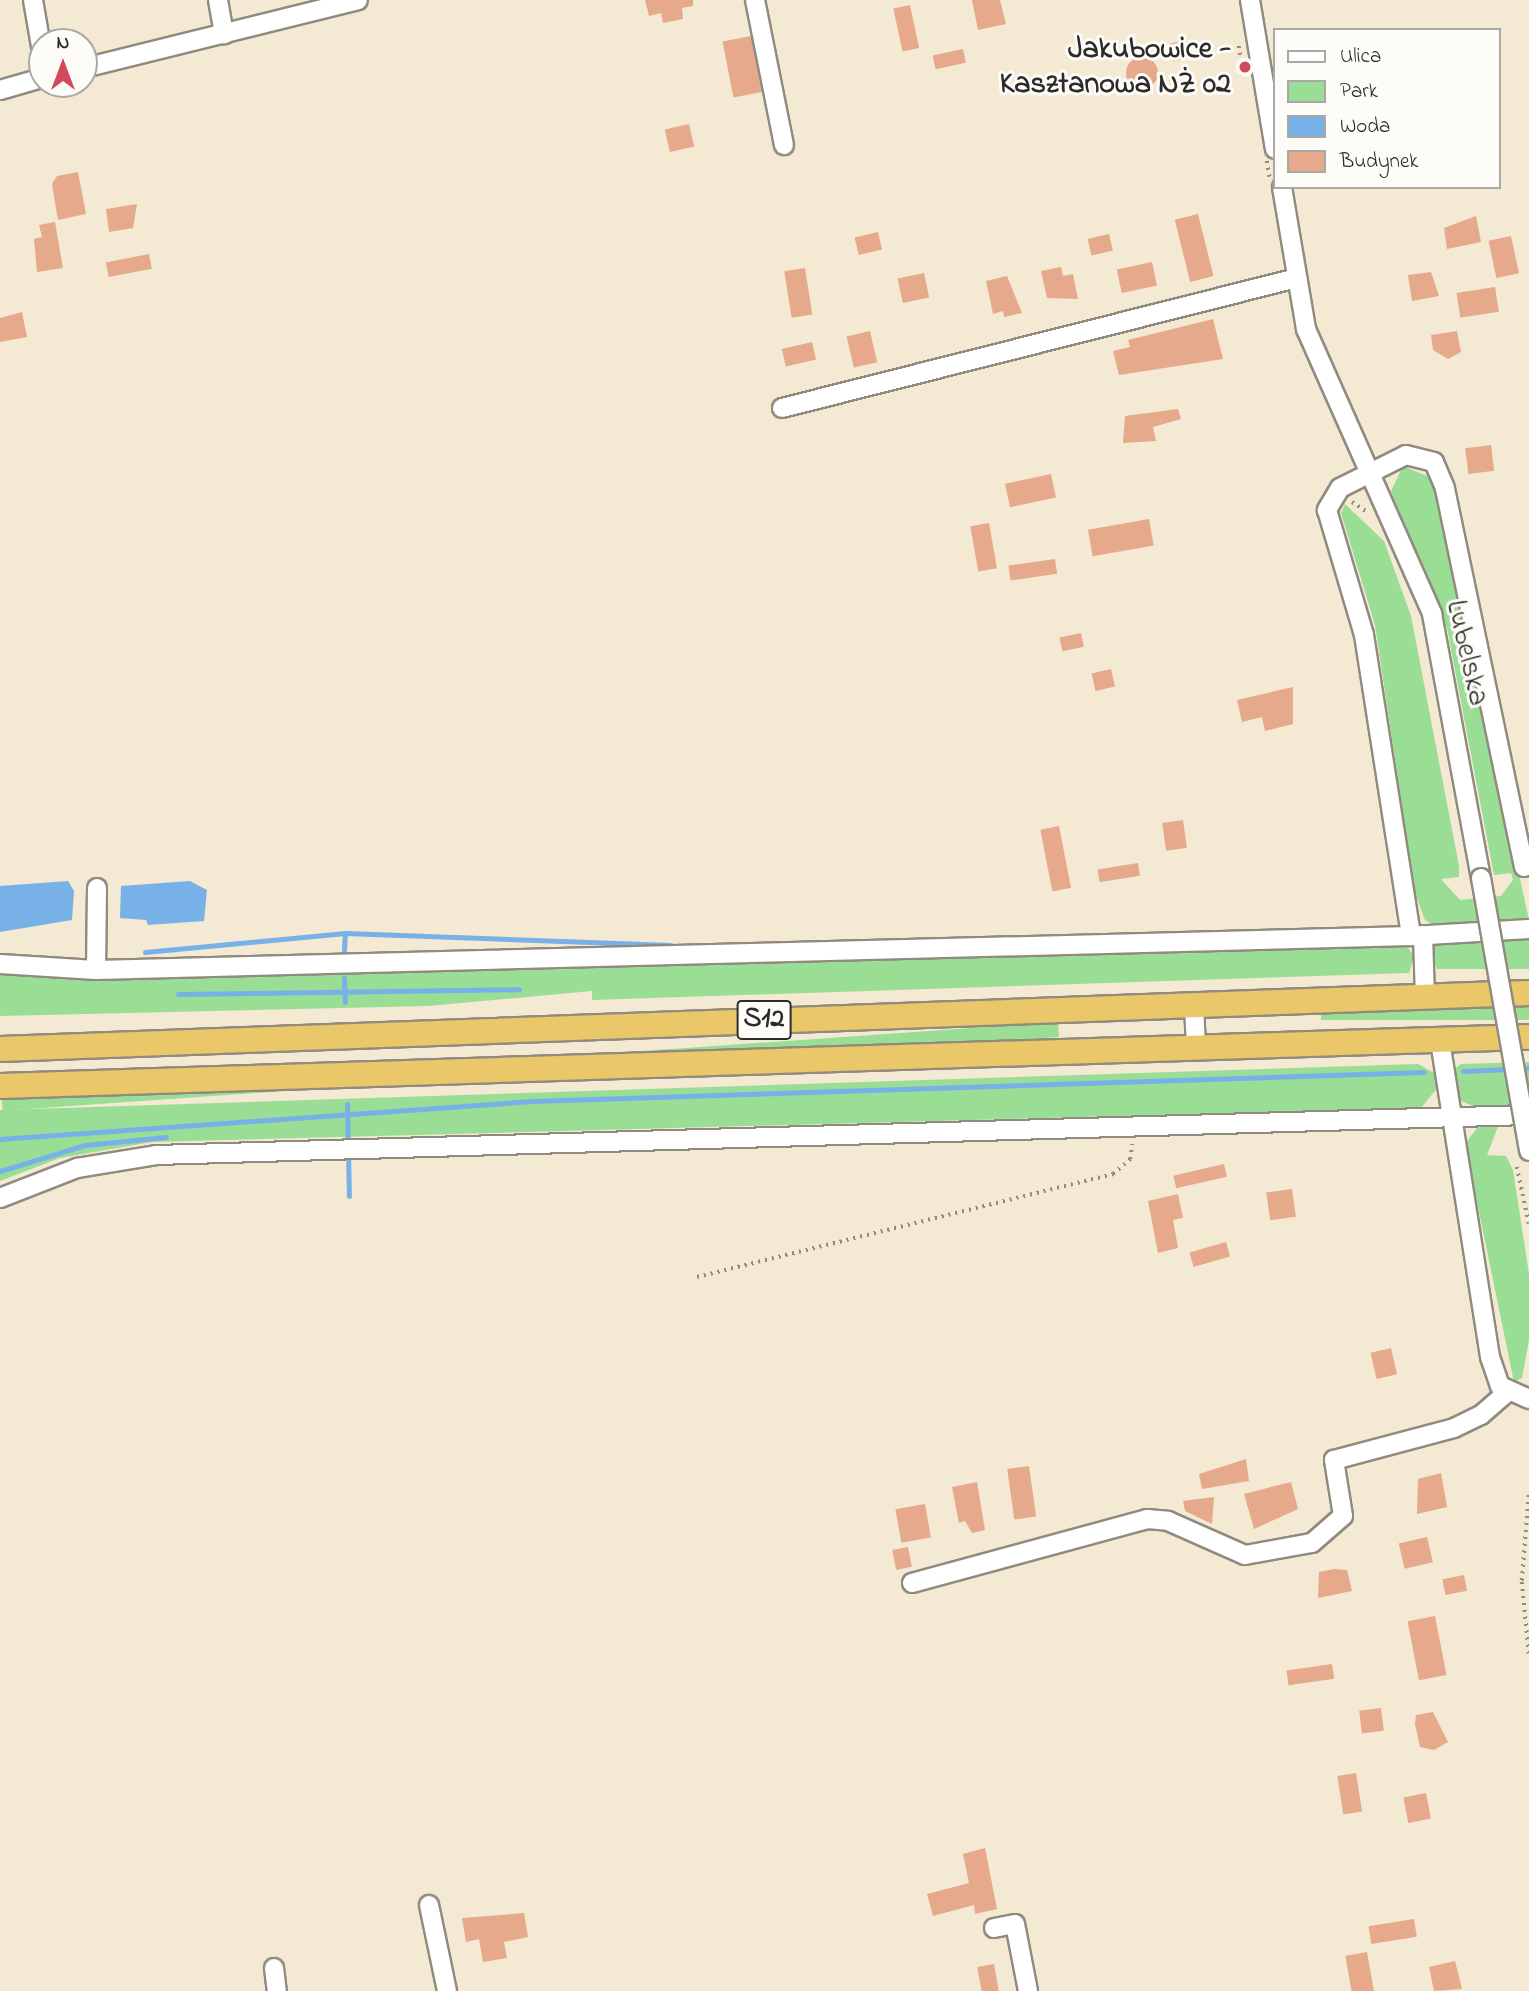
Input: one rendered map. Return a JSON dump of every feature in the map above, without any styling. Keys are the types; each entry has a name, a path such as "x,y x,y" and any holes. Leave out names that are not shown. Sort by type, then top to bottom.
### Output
{"highway":[{"name":"S12","path":"0,1049 1529,993"},
{"name":"S12","path":"0,1086 1529,1037"}],"street":[{"path":"33,0 38,28"},
{"path":"218,0 224,34"},
{"path":"98,65 358,0"},
{"path":"755,0 785,145"},
{"path":"1250,0 1274,143"},
{"path":"0,90 28,82"},
{"name":"Lubelska","path":"1282,189 1297,278 1317,359 1372,471 1432,614 1529,1152"},
{"path":"782,408 1297,278"},
{"path":"1425,998 1417,935 1364,635 1328,518 1328,502 1340,488 1372,471 1416,454 1440,471 1524,867"},
{"path":"96,970 97,888"},
{"path":"0,964 96,970 1417,935 1529,929"},
{"path":"1194,1004 1196,1047"},
{"path":"1440,1041 1450,1117 1495,1376 1507,1392 1529,1399"},
{"path":"0,1198 77,1168 156,1155 1529,1115"},
{"path":"912,1583 1147,1520 1168,1521 1245,1555 1312,1543 1343,1516 1334,1460 1454,1428 1481,1415 1507,1392"},
{"path":"429,1905 447,1991"},
{"path":"994,1928 1015,1924 1028,1991"},
{"path":"274,1968 277,1991"}],"path":[{"path":"1340,488 1370,514"},
{"path":"697,1277 1113,1174 1130,1159 1135,1128"},
{"path":"1517,1167 1529,1224"},
{"path":"1529,1495 1522,1583 1529,1654"}],"green space":[{"path":"1403,466 1432,478 1529,920 1434,925 1425,920 1415,893 1375,625 1341,513 1345,504 1384,541 1411,616 1459,866 1459,877 1441,879 1460,900 1501,896 1513,880 1511,873 1494,875 1447,628 1391,491"},
{"path":"1529,938 1529,969 1437,969 1431,958 1434,946 1446,941"},
{"path":"1406,944 1414,957 1409,973 592,1000 592,991 427,1006 0,1016 0,970 138,978"},
{"path":"1321,1007 1529,1007 1529,1020 1321,1020"},
{"path":"1058,1022 1059,1037 3,1111 2,1096"},
{"path":"1529,1062 1529,1107 1475,1107 1457,1099 1454,1069 1461,1064"},
{"path":"1418,1064 1436,1074 1438,1087 1421,1108 152,1142 60,1158 0,1181 0,1110"},
{"path":"1499,1124 1487,1155 1506,1156 1513,1170 1529,1274 1529,1340 1522,1378 1514,1382 1465,1144 1477,1128"}],"water":[{"path":"68,881 74,891 72,920 0,932 0,886"},
{"path":"190,881 207,890 204,921 148,925 146,920 120,918 121,886"}],"building":[{"path":"645,0 693,0 693,6 682,8 683,19 663,23 661,13 649,16"},
{"path":"972,0 1000,0 1006,24 978,30"},
{"path":"910,5 919,48 903,52 893,9"},
{"path":"751,36 762,92 733,97 723,42"},
{"path":"1186,40 1190,58 1173,61 1169,44"},
{"path":"963,49 966,63 936,69 933,55"},
{"path":"1142,57 1153,62 1158,73 1153,84 1142,89 1131,84 1126,73 1131,62"},
{"path":"689,124 694,146 670,152 665,130"},
{"path":"78,172 86,214 58,220 52,184 57,176"},
{"path":"137,204 133,228 109,232 106,209"},
{"path":"1198,214 1213,276 1190,282 1175,220"},
{"path":"1476,216 1481,242 1447,249 1444,228"},
{"path":"55,222 63,268 37,272 34,239 42,237 39,225"},
{"path":"878,232 882,250 859,255 855,237"},
{"path":"1109,234 1113,251 1091,256 1088,239"},
{"path":"1511,236 1519,273 1496,278 1489,241"},
{"path":"149,254 152,269 109,277 106,262"},
{"path":"1152,262 1157,285 1122,293 1117,269"},
{"path":"1061,267 1063,276 1073,274 1078,299 1047,298 1041,271"},
{"path":"805,268 812,314 792,318 784,271"},
{"path":"1431,272 1439,296 1412,301 1408,275"},
{"path":"924,273 929,297 903,303 898,279"},
{"path":"1007,276 1022,313 1004,317 1003,311 993,314 986,281"},
{"path":"1495,287 1499,312 1460,318 1456,293"},
{"path":"22,312 27,337 0,342 0,318"},
{"path":"1213,319 1223,359 1119,375 1113,351 1130,347 1128,340"},
{"path":"870,331 877,362 854,368 847,336"},
{"path":"1457,331 1461,352 1448,359 1433,350 1431,335"},
{"path":"812,342 816,360 786,367 782,349"},
{"path":"1178,409 1181,419 1153,427 1156,441 1123,443 1125,416"},
{"path":"1491,445 1494,471 1468,474 1465,448"},
{"path":"1051,474 1056,497 1010,507 1005,484"},
{"path":"1149,519 1154,546 1093,556 1088,530"},
{"path":"989,523 997,568 978,572 970,526"},
{"path":"1055,559 1057,574 1011,580 1008,566"},
{"path":"1081,633 1084,647 1062,651 1059,638"},
{"path":"1111,669 1115,687 1096,691 1092,673"},
{"path":"1293,687 1293,724 1265,731 1262,717 1242,722 1237,700"},
{"path":"1183,820 1187,848 1166,851 1162,823"},
{"path":"1059,826 1071,888 1052,891 1040,830"},
{"path":"1138,863 1140,876 1100,882 1098,869"},
{"path":"1224,1164 1227,1177 1176,1188 1173,1176"},
{"path":"1292,1189 1296,1217 1270,1220 1266,1193"},
{"path":"1178,1194 1183,1218 1173,1220 1178,1248 1158,1253 1148,1201"},
{"path":"1226,1242 1230,1256 1194,1267 1189,1252"},
{"path":"1391,1348 1397,1374 1377,1379 1371,1353"},
{"path":"1246,1459 1249,1481 1202,1489 1199,1474"},
{"path":"1029,1466 1036,1517 1014,1520 1007,1469"},
{"path":"1441,1473 1447,1507 1417,1514 1418,1479"},
{"path":"977,1482 985,1530 972,1533 965,1521 959,1523 952,1487"},
{"path":"1291,1482 1298,1509 1254,1529 1244,1494"},
{"path":"1214,1497 1212,1524 1185,1511 1183,1501"},
{"path":"925,1504 931,1537 901,1543 895,1509"},
{"path":"1427,1537 1433,1562 1405,1569 1399,1544"},
{"path":"908,1547 912,1567 896,1570 892,1550"},
{"path":"1347,1570 1352,1591 1318,1598 1319,1572"},
{"path":"1464,1575 1467,1591 1445,1595 1442,1579"},
{"path":"1435,1616 1446,1675 1419,1680 1408,1621"},
{"path":"1332,1664 1334,1679 1289,1685 1286,1670"},
{"path":"1381,1708 1384,1731 1362,1734 1359,1711"},
{"path":"1433,1712 1448,1742 1434,1750 1420,1747 1415,1724 1416,1715"},
{"path":"1356,1773 1362,1812 1343,1814 1337,1776"},
{"path":"1426,1793 1431,1819 1408,1823 1403,1797"},
{"path":"985,1848 997,1909 975,1914 974,1905 933,1916 927,1894 969,1883 963,1854"},
{"path":"524,1913 528,1937 504,1942 507,1958 483,1962 479,1939 466,1942 462,1918"},
{"path":"1414,1919 1417,1937 1371,1944 1369,1926"},
{"path":"1367,1952 1374,1991 1352,1991 1345,1956"},
{"path":"1455,1961 1462,1989 1434,1991 1429,1967"},
{"path":"994,1964 999,1991 981,1991 977,1967"}],"waterway":[{"path":"344,950 345,933"},
{"path":"145,952 345,933 671,945"},
{"path":"344,978 345,1002"},
{"path":"178,994 519,989"},
{"path":"1463,1071 1529,1068"},
{"path":"0,1139 533,1101 1424,1072"},
{"path":"347,1104 349,1196"},
{"path":"0,1171 85,1145 166,1137"}],"place":[{"name":"Jakubowice - Kasztanowa NŻ 02","path":"1245,67"}]}
